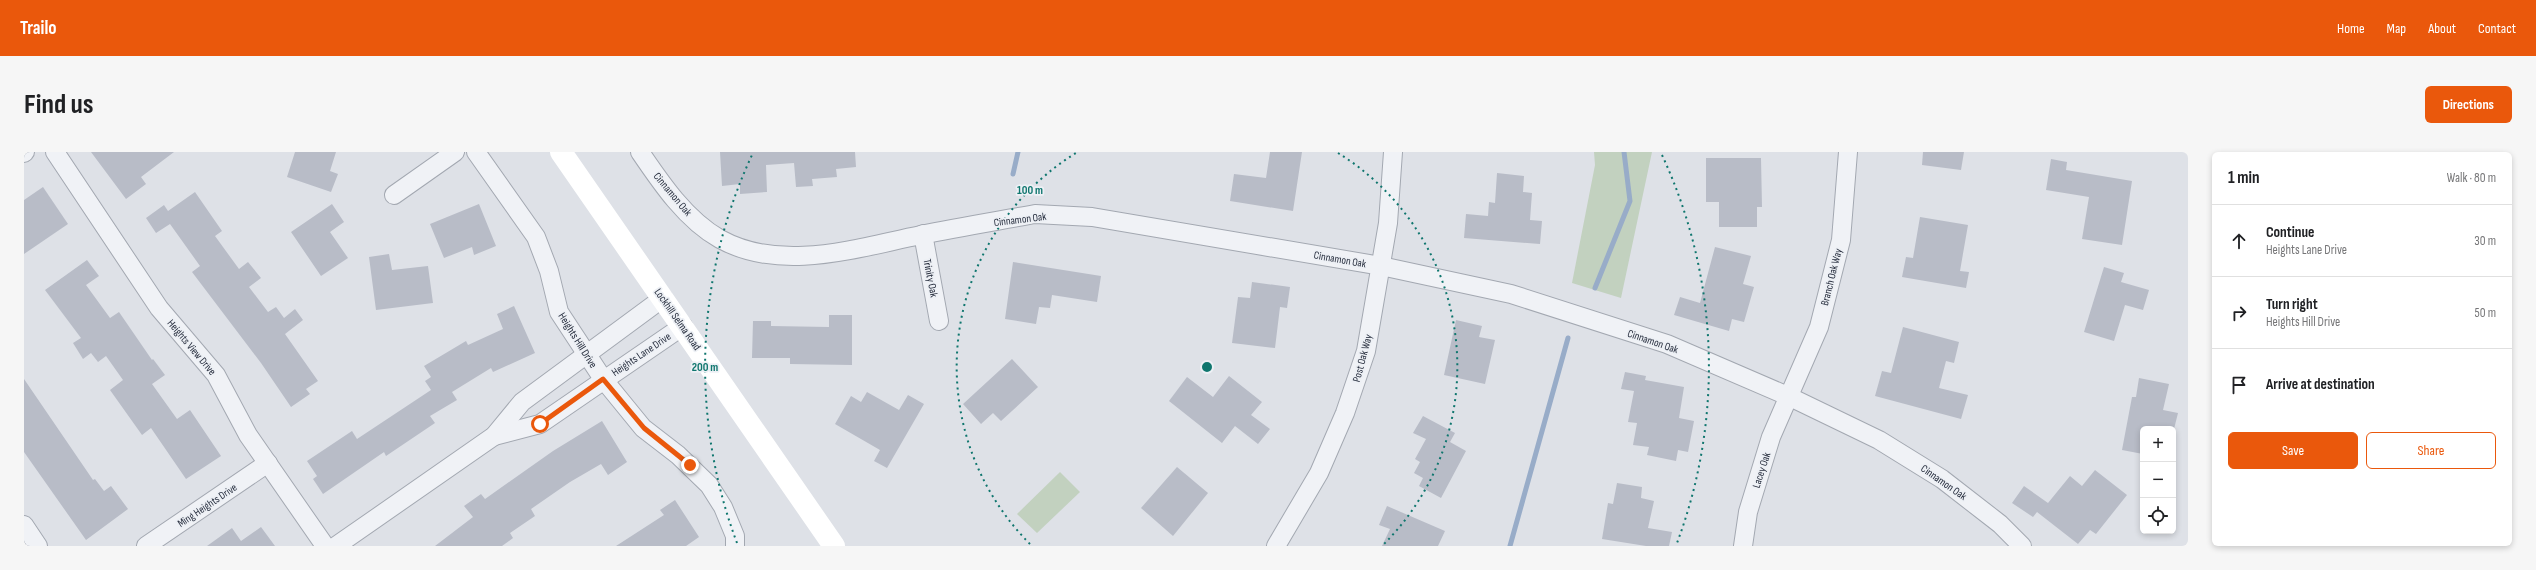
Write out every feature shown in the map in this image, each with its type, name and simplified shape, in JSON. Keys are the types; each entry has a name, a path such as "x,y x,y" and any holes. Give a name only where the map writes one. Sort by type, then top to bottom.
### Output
{"main road":[{"name":"Lockhill Selma Road","path":"561,152 834,546"}],"street":[{"name":"Heights View Drive","path":"55,152 159,308 216,375 248,435 325,546"},
{"path":"394,195 455,152"},
{"name":"Heights Hill Drive","path":"476,152 536,237 549,271 559,312 586,354 603,379 644,428 678,455 709,485 723,507 735,536 735,546"},
{"name":"Cinnamon Oak","path":"640,152 689,215 719,238 746,251 779,256 826,254 923,234 1035,214 1063,215 1092,217 1381,266 1511,294 1667,344 1790,397 1879,440 1942,479 2000,524 2022,546"},
{"name":"Post Oak Way","path":"1276,546 1319,473 1346,413 1366,351 1388,223 1393,152"},
{"name":"Branch Oak Way","path":"1790,397 1819,327 1841,240 1848,152"},
{"name":"Trinity Oak","path":"923,234 939,321"},
{"name":"Heights Lane Drive","path":"336,546 494,436 522,402 663,298"},
{"name":"Heights Lane Drive","path":"494,436 540,424 603,379 683,326"},
{"name":"Lacey Oak","path":"1743,546 1748,512 1772,437 1790,397"},
{"name":"Ming Heights Drive","path":"146,546 268,463"},
{"path":"24,525 38,546"}],"green space":[{"path":"1594,152 1652,152 1621,298 1572,283 1595,165"},
{"path":"1060,472 1080,492 1037,533 1017,514"}],"building":[{"path":"91,152 174,152 141,177 146,184 126,199"},
{"path":"295,152 336,152 330,171 338,174 331,192 287,177"},
{"path":"720,152 855,152 856,167 836,169 837,177 812,179 813,186 796,187 794,163 766,165 767,192 740,194 740,184 722,186"},
{"path":"1270,152 1302,152 1293,211 1230,201 1234,174 1266,178"},
{"path":"1923,152 1964,152 1961,170 1922,165"},
{"path":"1706,158 1761,158 1762,207 1757,207 1757,227 1719,227 1719,202 1706,202"},
{"path":"2051,159 2067,162 2066,170 2132,181 2122,245 2082,239 2089,197 2046,190"},
{"path":"1497,173 1524,176 1523,192 1532,193 1530,220 1542,221 1540,244 1464,238 1466,214 1488,216 1489,202 1495,203"},
{"path":"43,187 68,224 24,254 24,200"},
{"path":"195,192 222,231 215,236 239,269 248,262 261,278 249,287 268,312 276,307 284,318 295,309 303,320 285,334 318,381 306,389 310,394 291,407 261,363 192,272 200,266 170,224 156,233 146,218 164,205 168,211"},
{"path":"332,204 344,222 330,232 348,258 321,276 291,232"},
{"path":"479,204 496,246 474,255 472,247 444,258 430,224"},
{"path":"1920,217 1968,225 1960,271 1969,272 1966,288 1902,277 1906,257 1913,258"},
{"path":"1715,247 1751,256 1743,284 1754,287 1744,322 1732,319 1729,331 1674,315 1680,297 1700,303"},
{"path":"389,254 392,270 428,266 433,303 376,310 369,257"},
{"path":"87,260 99,276 86,285 110,318 119,312 152,360 153,359 165,375 152,384 177,419 190,410 221,456 186,479 151,428 142,435 110,390 123,380 106,356 98,362 91,353 83,359 73,343 81,338 45,290"},
{"path":"1013,262 1101,276 1097,302 1052,295 1050,308 1039,307 1036,324 1005,319"},
{"path":"2104,267 2124,273 2121,282 2149,290 2143,310 2125,305 2114,341 2084,332"},
{"path":"1252,282 1290,287 1287,308 1280,307 1275,348 1232,343 1238,297 1250,298"},
{"path":"514,306 535,353 493,372 491,368 452,392 457,400 430,416 435,423 386,456 384,452 323,494 313,479 317,476 307,461 352,431 357,439 431,390 425,381 431,377 424,366 466,341 468,345 503,329 497,314"},
{"path":"829,315 852,315 852,365 790,364 790,358 752,358 753,321 771,321 771,326 829,327"},
{"path":"1456,320 1482,326 1479,337 1495,340 1485,384 1444,375"},
{"path":"1903,327 1959,342 1954,363 1946,361 1939,388 1968,395 1961,419 1875,396 1882,371 1891,373"},
{"path":"1012,359 1038,387 1001,421 993,413 981,424 963,404"},
{"path":"1625,372 1646,376 1645,380 1684,387 1679,418 1694,421 1688,452 1678,450 1676,461 1647,455 1649,447 1633,445 1637,423 1628,422 1634,391 1621,389"},
{"path":"1229,376 1262,402 1251,415 1270,429 1258,444 1235,426 1222,443 1169,401 1187,377 1213,397"},
{"path":"2139,378 2169,384 2163,410 2178,413 2175,426 2140,426 2140,453 2122,450 2132,397 2136,397"},
{"path":"24,379 93,480 95,479 104,491 111,486 128,509 86,540 24,452"},
{"path":"867,392 899,410 908,395 924,404 887,468 874,461 880,450 835,424 851,396 861,402"},
{"path":"1423,416 1455,433 1450,442 1466,451 1441,498 1419,486 1423,478 1414,473 1420,462 1415,459 1426,439 1413,433"},
{"path":"602,421 627,462 608,475 601,464 570,482 531,509 535,516 510,533 513,538 502,546 435,546 473,517 464,506 481,494 485,499 553,451"},
{"path":"1177,467 1208,493 1173,536 1141,508"},
{"path":"2095,470 2127,495 2096,534 2090,530 2078,544 2037,512 2033,517 2012,503 2024,486 2048,503 2070,476 2082,486"},
{"path":"1617,483 1642,487 1641,498 1654,501 1648,528 1672,532 1669,546 1646,546 1602,539 1608,503 1613,504"},
{"path":"675,500 699,537 686,546 616,546 664,515 660,510"},
{"path":"1387,506 1445,531 1438,546 1382,546 1390,529 1379,525"},
{"path":"261,527 275,546 207,546 232,528 241,541"}],"waterway":[{"path":"1013,174 1018,152"},
{"path":"1595,288 1630,201 1624,152"},
{"path":"1510,546 1568,338"}],"route":[{"path":"540,424 603,379 620,402 644,428 690,465"}]}
